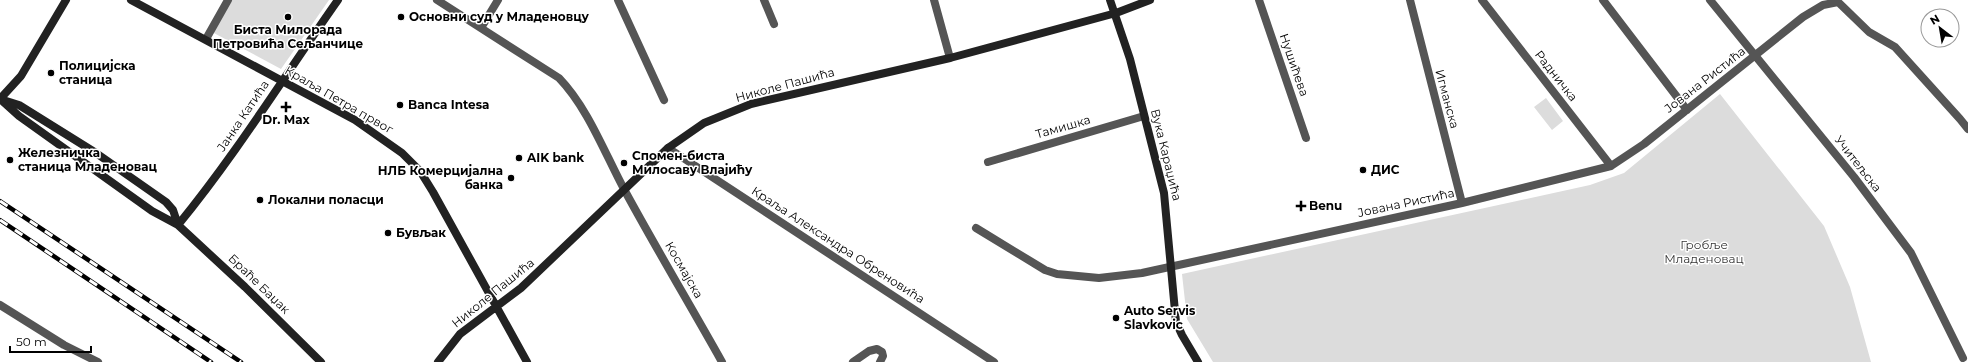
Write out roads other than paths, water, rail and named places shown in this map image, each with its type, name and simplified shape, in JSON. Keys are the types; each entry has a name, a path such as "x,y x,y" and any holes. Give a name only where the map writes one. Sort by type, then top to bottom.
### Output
{"street":[{"path":"0,99 21,76 66,0"},
{"name":"Краља Петра првог","path":"131,0 355,120 390,144 411,162 423,175 444,211 527,362"},
{"path":"206,39 228,0"},
{"name":"Јанка Катића","path":"178,225 231,156 338,0"},
{"path":"436,0 559,78 566,85 577,101 625,190"},
{"path":"481,28 498,0"},
{"path":"618,0 664,100"},
{"path":"764,0 774,24"},
{"path":"934,0 950,58"},
{"name":"Вука Караџића","path":"1110,0 1116,13 1164,193 1174,304 1178,326 1198,362"},
{"name":"Николе Пашића","path":"438,362 460,334 521,288 668,148 704,123 751,104 950,58 1116,13 1150,0"},
{"name":"Нушићева","path":"1259,0 1306,138"},
{"name":"Игманска","path":"1410,0 1411,10 1462,203"},
{"name":"Радничка","path":"1482,0 1611,166"},
{"path":"1603,0 1687,110"},
{"name":"Учитељска","path":"1710,0 1854,176 1911,253 1963,358"},
{"name":"Јована Ристића","path":"976,228 1045,270 1057,274 1099,278 1171,268 1462,203 1611,166 1644,144 1803,17 1824,5 1838,2 1869,32 1895,47 1968,129"},
{"name":"Браће Баџак","path":"0,99 19,116 152,211 178,225 241,282 321,362"},
{"name":"Браће Баџак","path":"0,99 19,105 96,153 166,202 173,210 178,225"},
{"name":"Тамишка","path":"988,162 1144,116"},
{"name":"Краља Александра Обреновића","path":"668,148 994,362"},
{"name":"Космајска","path":"625,190 722,362"},
{"path":"0,306 64,345 98,362"},
{"path":"853,362 869,351 877,349 882,352 883,356 880,362"}],"railway":[{"path":"0,201 241,362"},
{"path":"0,220 211,362"}],"place":[{"name":"Биста Милорада Петровића Сељанчице","path":"288,17"},
{"name":"Основни суд у Младеновцу","path":"401,17"},
{"name":"Полицијска станица","path":"51,73"},
{"name":"Banca Intesa","path":"400,105"},
{"name":"Dr. Max","path":"286,107"},
{"name":"AIK bank","path":"519,158"},
{"name":"Железничка станица Младеновац","path":"10,160"},
{"name":"Спомен-биста Милосаву Влајићу","path":"624,163"},
{"name":"ДИС","path":"1363,170"},
{"name":"НЛБ Комерцијална банка","path":"511,178"},
{"name":"Локални поласци","path":"260,200"},
{"name":"Benu","path":"1301,206"},
{"name":"Бувљак","path":"388,233"},
{"name":"Auto Servis Slavkovic","path":"1116,318"}],"park label":[{"name":"Гробље Младеновац","path":"1704,252"}]}
